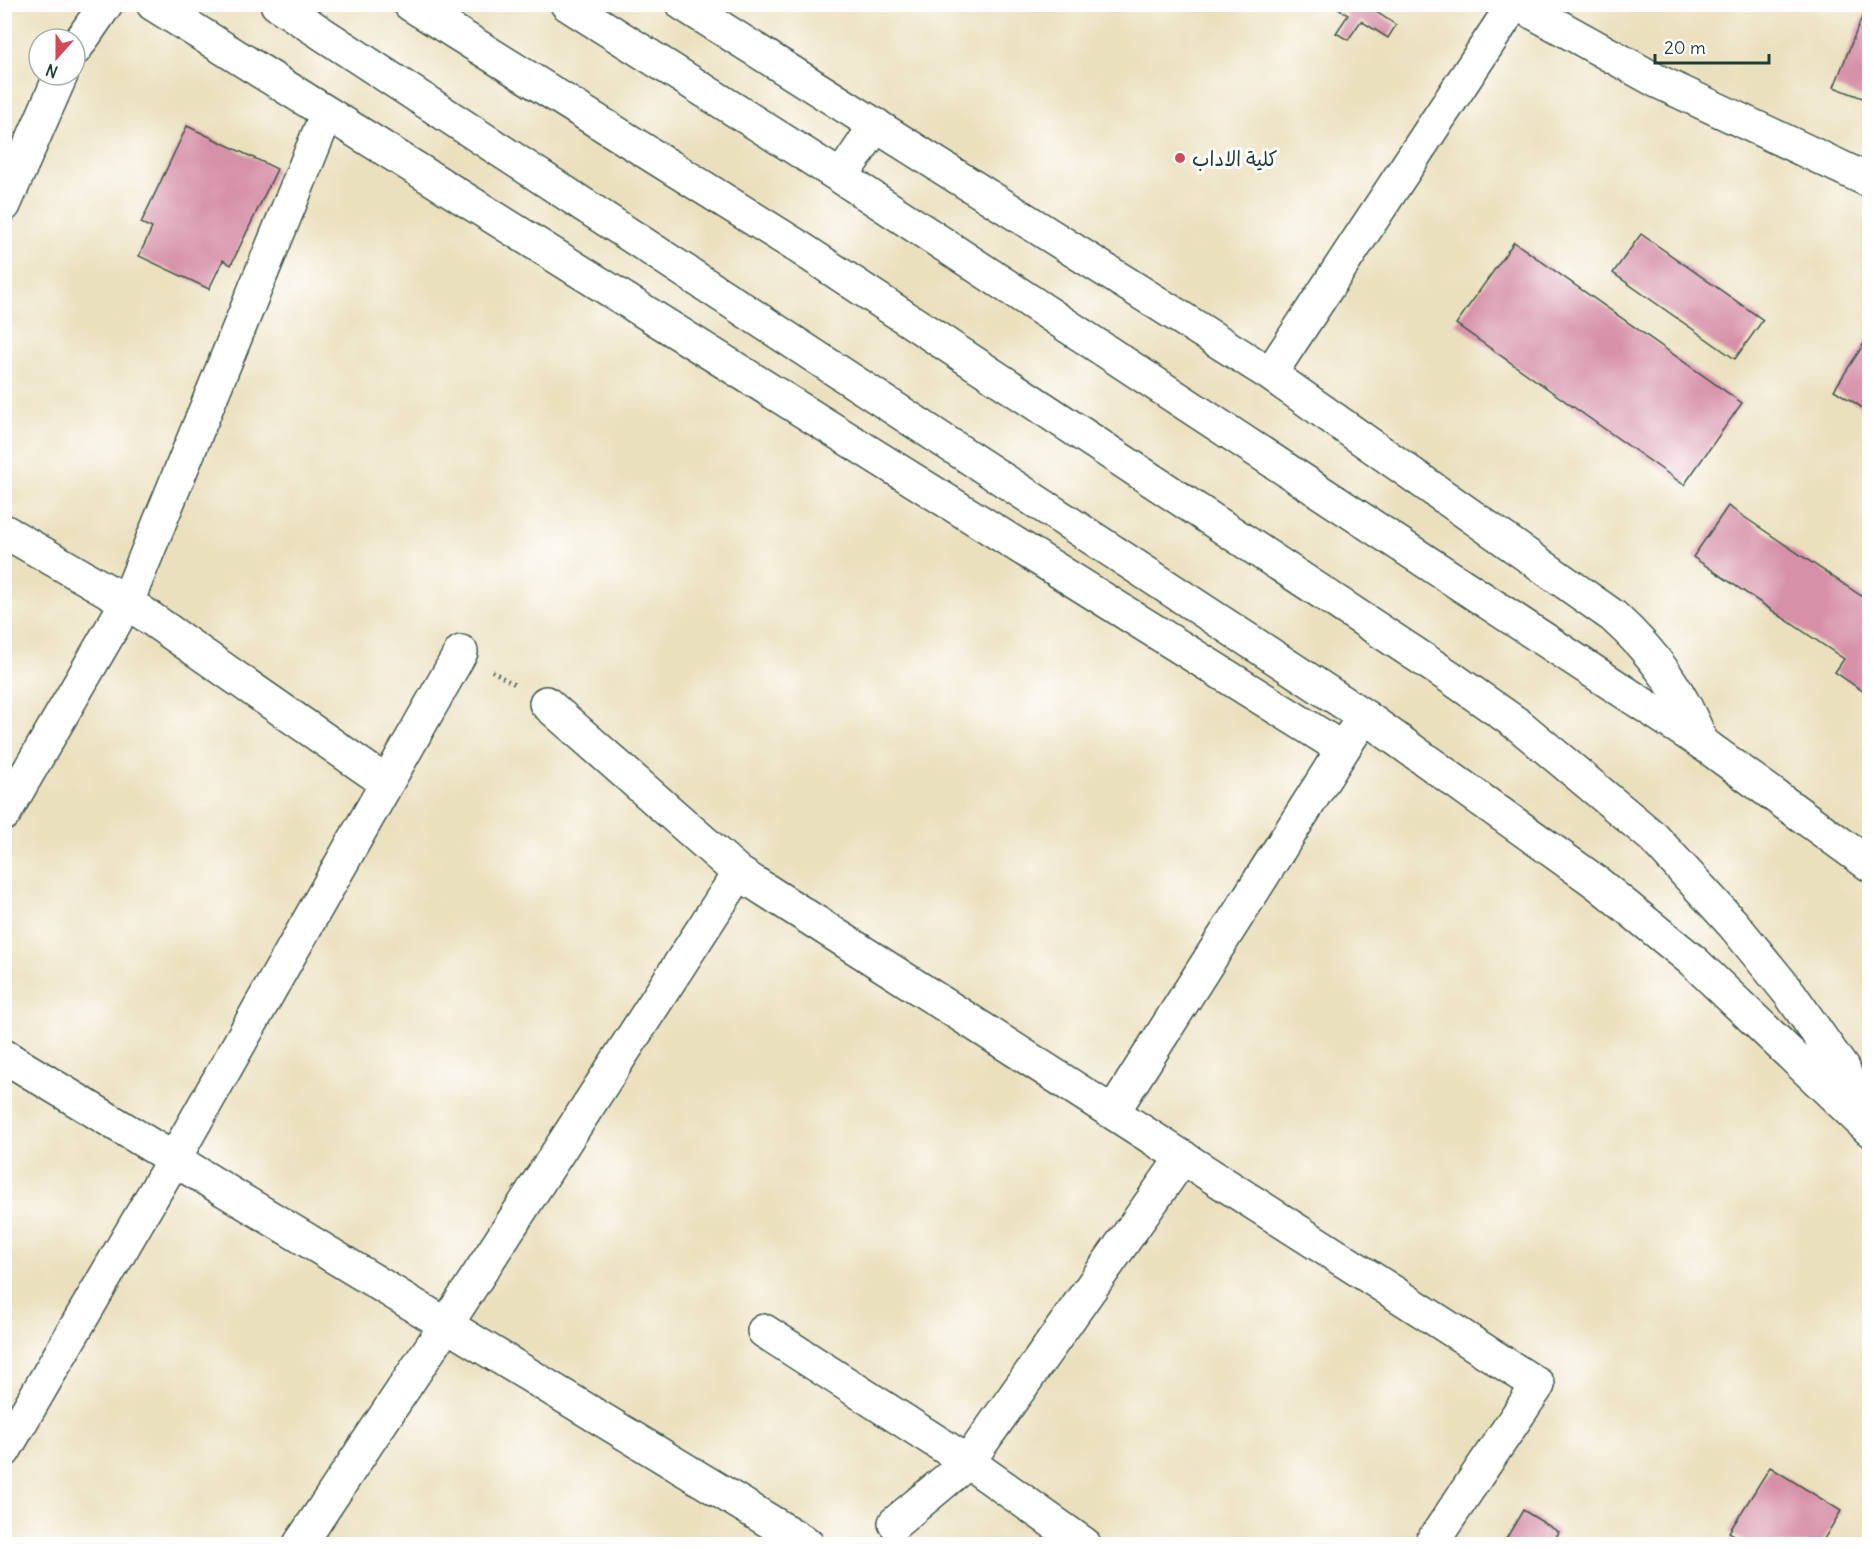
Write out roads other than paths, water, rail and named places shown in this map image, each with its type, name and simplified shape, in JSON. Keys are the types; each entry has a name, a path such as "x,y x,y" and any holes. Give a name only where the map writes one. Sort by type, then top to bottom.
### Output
{"street":[{"path":"87,32 106,4"},
{"path":"153,4 1343,749"},
{"path":"278,4 1364,716 1596,882 1693,961 1869,1130"},
{"path":"410,4 807,252 1421,657 1520,726 1653,837 1733,924 1790,993 1842,1068 1869,1123"},
{"path":"567,4 841,177 1702,743 1869,865"},
{"path":"683,4 1270,374 1613,616 1658,660 1690,714 1702,743"},
{"path":"1270,374 1516,4 1658,81 1869,181"},
{"path":"4,205 56,87"},
{"path":"4,814 127,602 327,113"},
{"path":"841,177 876,125"},
{"path":"4,531 127,602 387,783"},
{"path":"7,1440 174,1159 461,652"},
{"path":"546,703 740,873 1538,1385 1431,1545"},
{"path":"1113,1112 1364,716"},
{"path":"300,1544 446,1325 740,873"},
{"path":"4,1056 807,1545"},
{"path":"895,1522 968,1462 1183,1158"},
{"path":"764,1331 968,1462 1084,1545"}],"place":[{"name":"كلية الاداب","path":"1180,158"}]}
